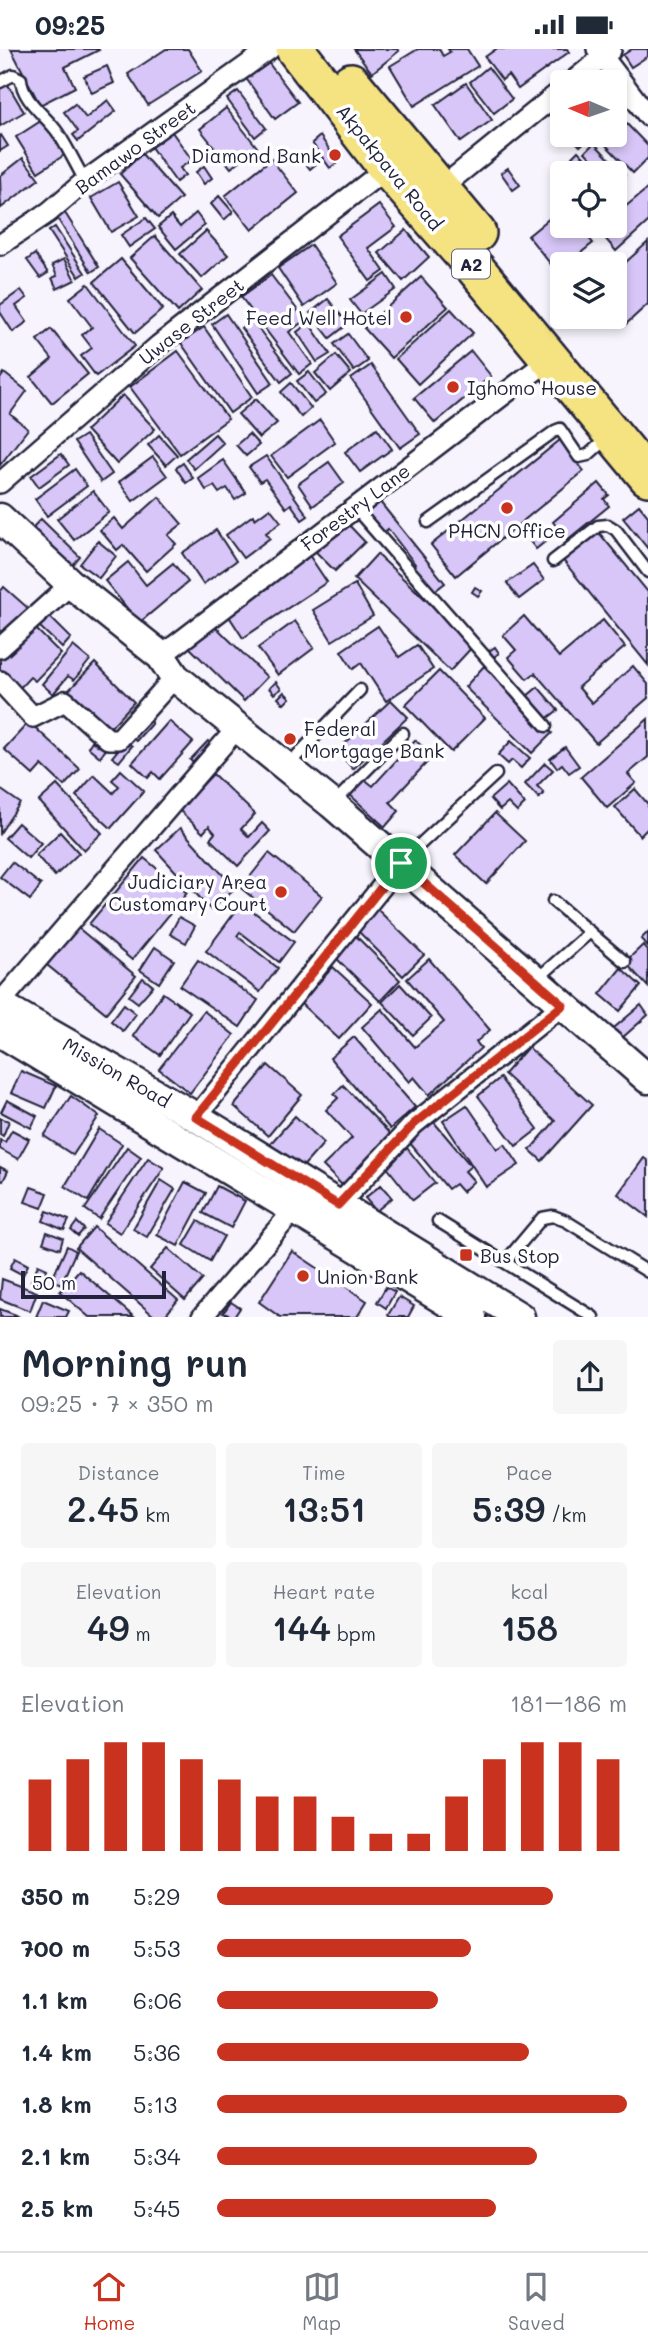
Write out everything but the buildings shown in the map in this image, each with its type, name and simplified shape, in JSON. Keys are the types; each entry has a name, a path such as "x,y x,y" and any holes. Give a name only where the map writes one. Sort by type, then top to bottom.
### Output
{"highway":[{"name":"Akpakpava Road","path":"296,49 387,168 475,268 648,477"},
{"name":"Akpakpava Road","path":"324,49 648,438"}],"street":[{"name":"Bamawo Street","path":"0,245 270,49"},
{"path":"585,70 604,52 648,116"},
{"path":"440,189 550,100"},
{"name":"Uwase Street","path":"0,483 159,345 387,168"},
{"name":"Forestry Lane","path":"0,681 33,717 65,701 108,739 119,739 168,666 354,507 549,360"},
{"path":"0,518 71,584 401,863 648,1079"},
{"path":"0,648 71,584"},
{"path":"0,1004 238,727"},
{"path":"196,1117 401,863"},
{"name":"Mission Road","path":"0,1004 196,1117 520,1317"},
{"path":"338,1205 414,1124 563,1005"},
{"name":"Mission Road","path":"0,1032 472,1317"},
{"path":"202,1317 295,1209"}],"lane":[{"path":"0,82 13,75 21,79 21,87 57,131 85,181"},
{"path":"428,522 555,431 560,429 579,457 588,455 611,433"},
{"path":"354,507 546,726"},
{"path":"553,561 598,526 608,525 616,530 648,572"},
{"path":"287,766 360,690"},
{"path":"332,804 403,733"},
{"path":"401,863 496,774"},
{"path":"552,901 625,962"},
{"path":"535,981 590,932"},
{"path":"505,1262 542,1218 553,1216 566,1221 648,1272"},
{"path":"438,1221 593,1317"}],"place":[{"name":"Diamond Bank","path":"335,155"},
{"name":"Feed Well Hotel","path":"406,317"},
{"name":"Ighomo House","path":"453,387"},
{"name":"PHCN Office","path":"507,508"},
{"name":"Federal Mortgage Bank","path":"290,739"},
{"name":"Judiciary Area Customary Court","path":"281,892"},
{"name":"Bus Stop","path":"466,1255"},
{"name":"Union Bank","path":"303,1276"}],"route":[{"path":"401,863 563,1005 414,1124 338,1205 196,1117 401,863"}]}
